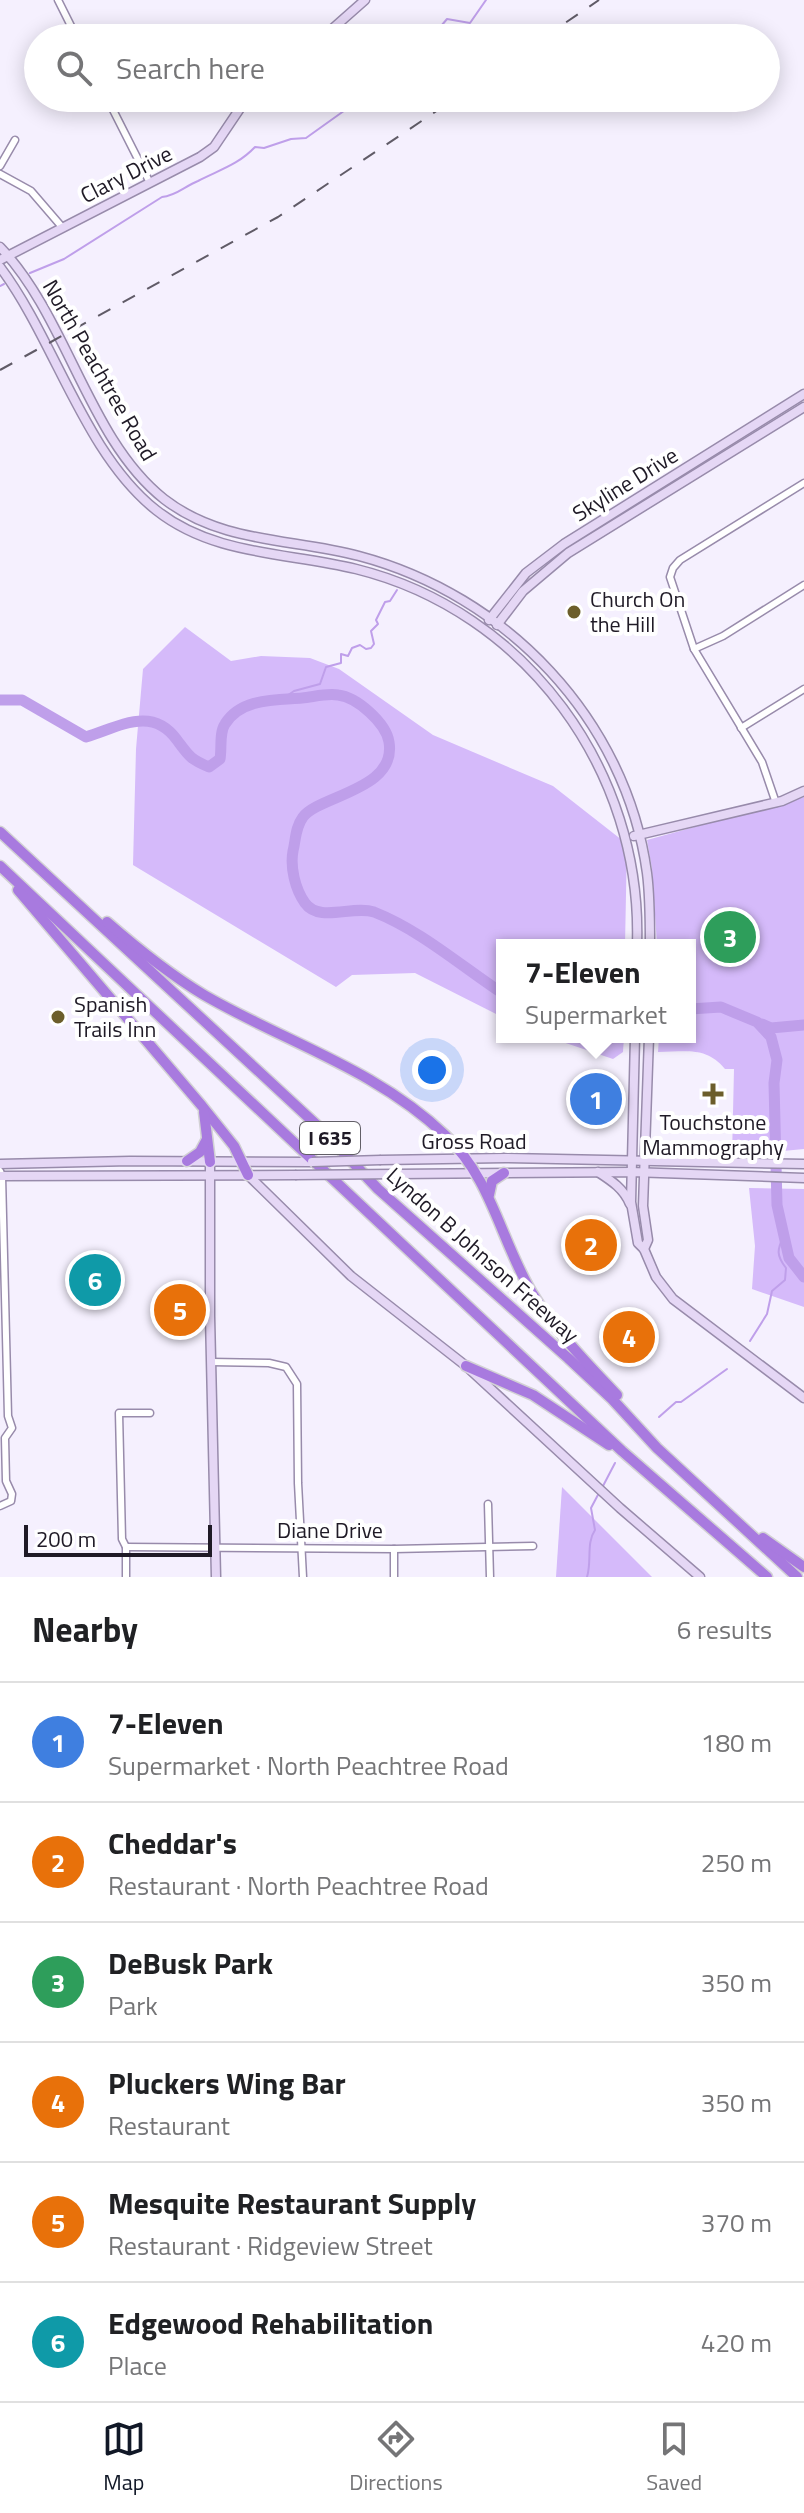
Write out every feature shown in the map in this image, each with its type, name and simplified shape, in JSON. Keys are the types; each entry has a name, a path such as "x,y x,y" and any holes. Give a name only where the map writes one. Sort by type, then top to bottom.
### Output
{"highway":[{"name":"Lyndon B Johnson Freeway","path":"0,832 321,1129 378,1189 612,1399 657,1448 797,1577"},
{"path":"18,847 167,971 225,1006 345,1066 390,1092 430,1121 477,1173 518,1268 545,1313 617,1396 657,1448"},
{"name":"Lyndon B Johnson Freeway","path":"3,869 622,1451 767,1577"},
{"path":"3,869 31,908 202,1106 243,1162 248,1175"},
{"path":"202,1106 210,1162"},
{"path":"187,1161 200,1152 208,1137"},
{"path":"489,1197 492,1181 504,1173"},
{"path":"466,1366 533,1395 589,1434 622,1451"},
{"path":"730,1514 804,1567"}],"main road":[{"path":"338,24 365,0"},
{"name":"Clary Drive","path":"4,258 200,157 214,147 237,112"},
{"name":"North Peachtree Road","path":"0,247 4,258 33,289 121,451 163,498 203,522 243,536 356,555 411,572 460,596 494,620 547,666 583,711 619,776 639,835 647,872 650,939"},
{"name":"North Peachtree Road","path":"0,267 20,293 109,459 135,491 155,509 197,535 238,549 353,568 404,584 452,607 487,630 537,675 573,721 608,784 626,838 635,887 637,939"},
{"name":"Skyline Drive","path":"487,630 526,573 542,559 804,394"},
{"name":"Skyline Drive","path":"494,620 557,561 804,407"},
{"path":"727,442 733,451"},
{"path":"353,568 356,555"},
{"path":"626,838 776,803 804,791"},
{"path":"631,1209 634,1043"},
{"path":"644,1249 648,1240 643,1206 649,1043"},
{"path":"634,1069 648,1071"},
{"path":"537,1159 537,1173"},
{"name":"Gross Road","path":"0,1164 537,1159 804,1164"},
{"path":"210,1162 216,1577"},
{"path":"89,1176 90,1163"},
{"path":"728,1163 733,1176"},
{"path":"598,1172 625,1193 638,1243 644,1249 656,1277 673,1299 804,1398"},
{"name":"Gross Road","path":"1,1174 210,1176 631,1172 804,1178"},
{"path":"248,1175 351,1276 466,1366 700,1577"}],"street":[{"path":"58,0 70,24"},
{"path":"114,112 150,183"},
{"path":"0,166 15,140"},
{"path":"0,174 31,191 62,227"},
{"path":"776,803 764,766 694,649 670,577 680,560 804,483"},
{"path":"694,649 723,636 804,585"},
{"path":"741,728 804,689"},
{"path":"0,1506 11,1501 12,1494 6,1481 5,1438 12,1428 8,1416 5,1349 1,1174"},
{"path":"211,1362 269,1363 286,1367 297,1384 303,1577"},
{"path":"126,1577 119,1413 150,1413"},
{"path":"488,1504 490,1577"},
{"name":"Diane Drive","path":"126,1547 394,1549 533,1546"},
{"path":"394,1549 394,1577"}],"shaded area":[{"path":"185,627 231,661 261,656 310,658 339,669 433,735 553,786 627,844 625,939 496,939 496,1014 415,973 352,975 336,987 133,865 136,749 143,669"},
{"path":"804,797 804,1149 732,1156 734,1069 725,1069 703,1054 658,1052 659,1043 696,1043 696,939 657,939 647,840"},
{"path":"566,1043 624,1043 623,1052 613,1059"},
{"path":"749,1188 804,1189 804,1307 752,1289 755,1246"},
{"path":"562,1487 652,1577 556,1577"}],"waterway":[{"path":"443,24 447,19 470,23 486,0"},
{"path":"30,273 64,259 162,197 228,167 255,147 264,148 291,139 306,138 342,112"},
{"path":"0,286 4,284"},
{"path":"284,698 294,691 320,684 326,667 341,663 341,654 348,656 352,648 360,645 371,648 374,644 371,631 378,624 376,620 385,602 390,601 397,590"},
{"path":"0,700 22,700 86,737 123,724 157,723 167,729 190,756 209,767 220,759 225,724 240,709 270,700 329,694 354,701 370,712 387,735 388,758 381,771 370,781 312,809 300,821 292,864 301,897 311,909 319,912 366,910 391,920 424,938 496,989"},
{"path":"696,1009 721,1007 757,1022 771,1037 777,1060 774,1083 777,1205 789,1258 804,1277"},
{"path":"762,1024 771,1028 804,1025"},
{"path":"750,1341 767,1314 772,1291 785,1280 786,1268 779,1252 784,1235"},
{"path":"659,1417 676,1402 681,1402 727,1369"},
{"path":"603,1486 615,1463"},
{"path":"587,1577 595,1530 591,1508 600,1491"}],"railway":[{"path":"564,24 599,0"},
{"path":"0,370 278,217 435,112"}],"place":[{"name":"Church On the Hill","path":"574,612"},
{"name":"DeBusk Park","path":"730,937"},
{"name":"Spanish Trails Inn","path":"58,1017"},
{"name":"Touchstone Mammography","path":"713,1094"},
{"name":"7-Eleven","path":"596,1099"},
{"name":"Cheddar's","path":"591,1245"},
{"name":"Edgewood Rehabilitation","path":"95,1280"},
{"name":"Mesquite Restaurant Supply","path":"180,1310"},
{"name":"Pluckers Wing Bar","path":"629,1337"}]}
